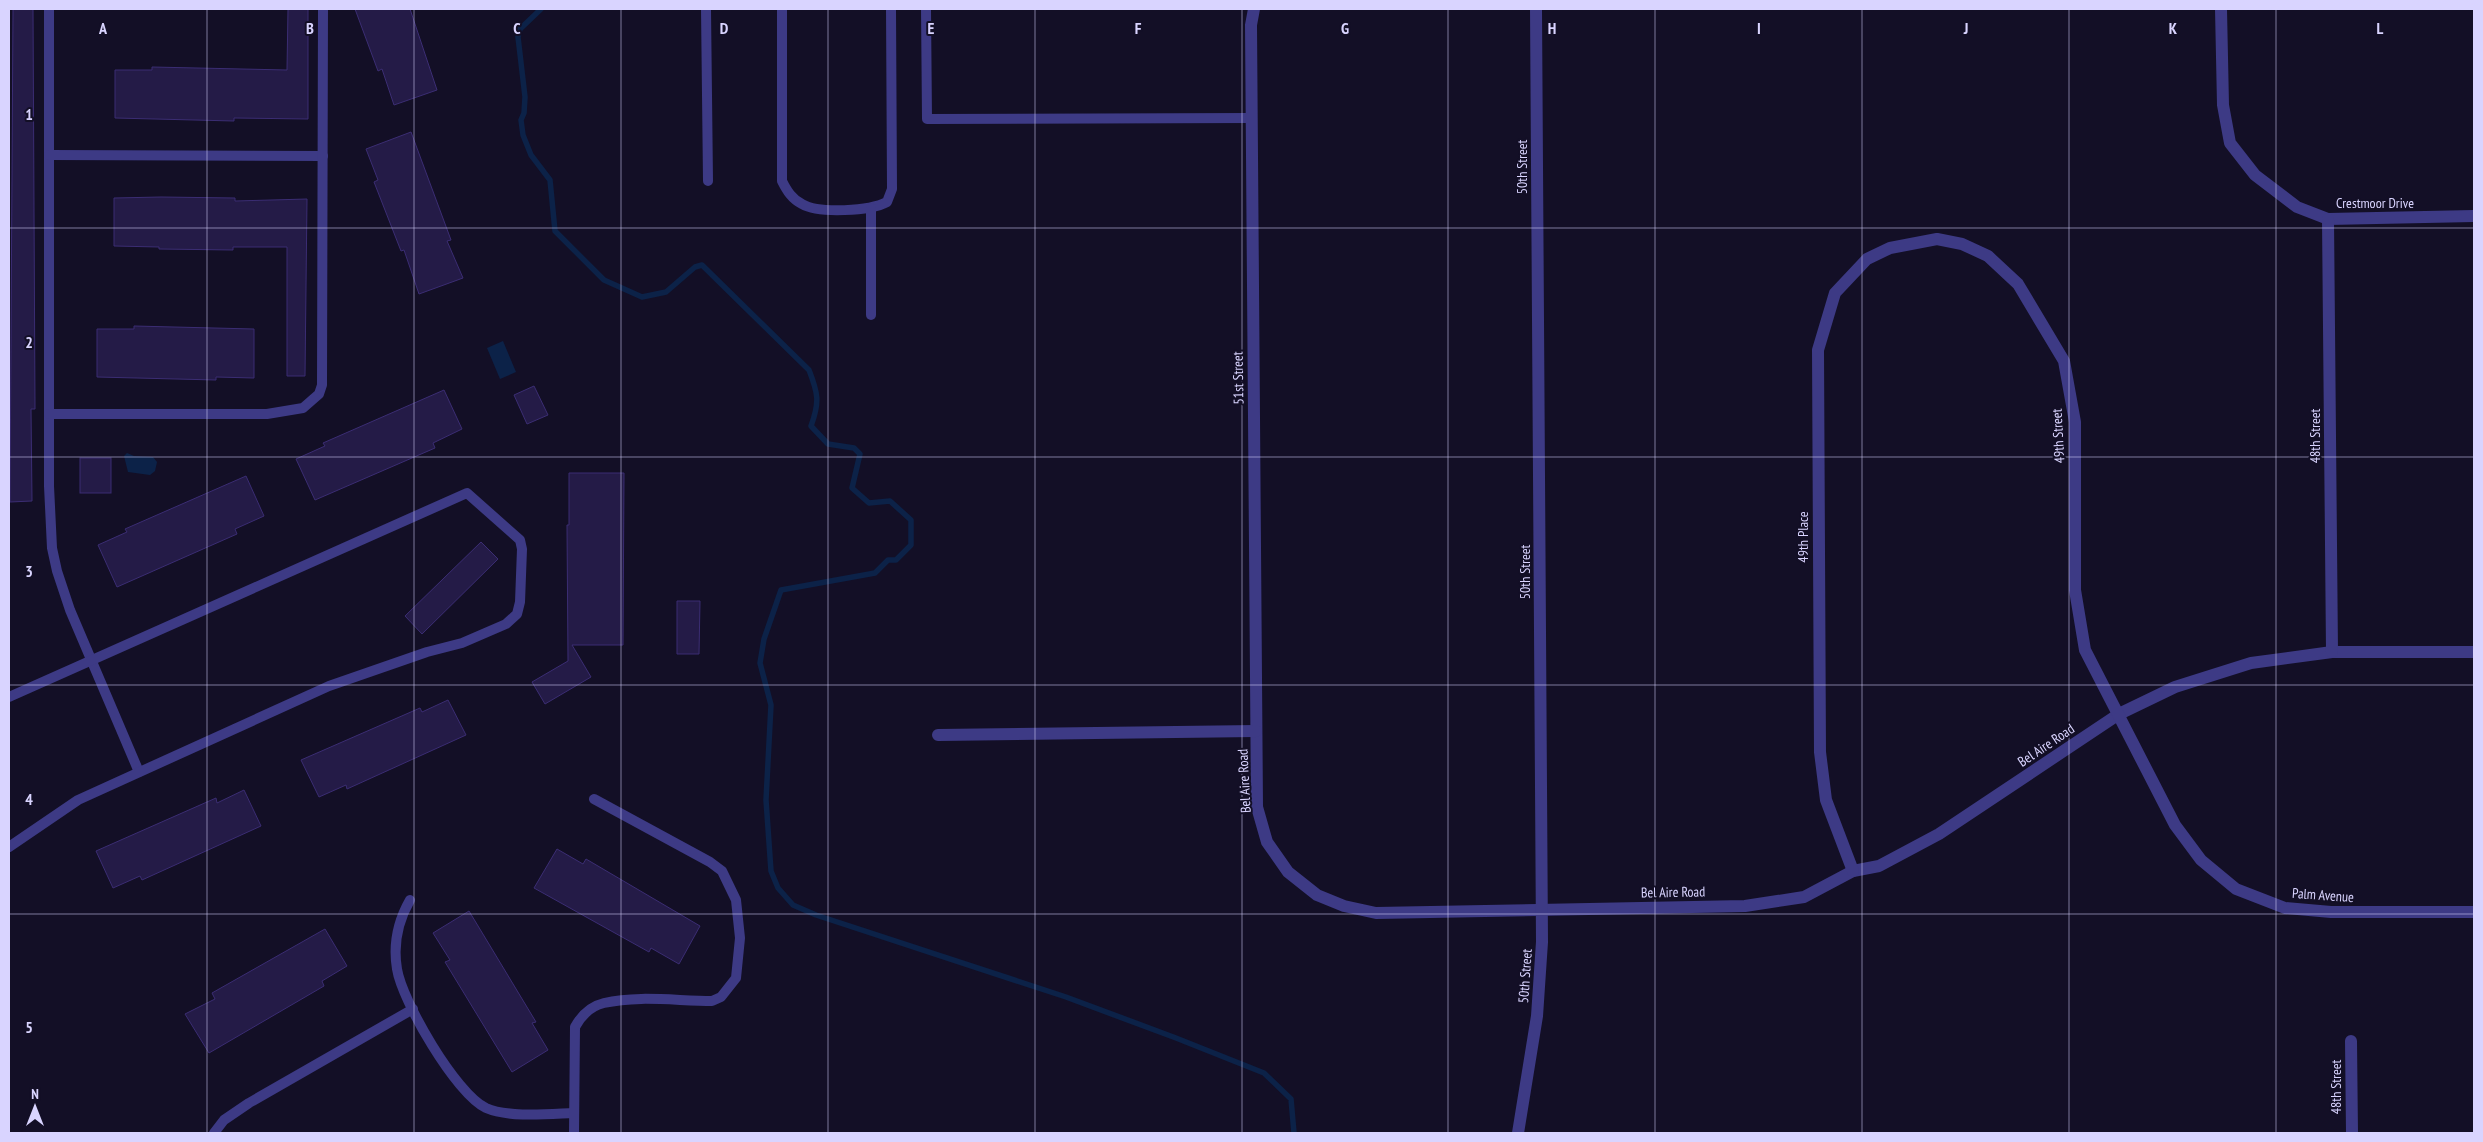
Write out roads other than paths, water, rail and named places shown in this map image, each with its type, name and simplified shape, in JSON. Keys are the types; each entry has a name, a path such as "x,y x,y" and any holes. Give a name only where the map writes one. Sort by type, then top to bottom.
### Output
{"street":[{"name":"51st Street","path":"1254,9 1251,25 1256,731"},
{"name":"50th Street","path":"1518,1133 1536,1016 1542,942 1536,9"},
{"name":"Crestmoor Drive","path":"2222,9 2223,105 2230,143 2255,175 2298,207 2328,219 2474,216"},
{"name":"48th Street","path":"2328,219 2332,652"},
{"name":"49th Street","path":"1910,243 1937,239 1962,244 1988,256 2018,284 2064,362 2075,422 2075,590 2078,618 2085,650 2119,714"},
{"name":"49th Place","path":"1854,871 1826,800 1820,752 1818,350 1835,293 1867,259 1890,248 1910,243"},
{"name":"Bel Aire Road","path":"938,735 1256,731 1257,807 1268,842 1288,872 1317,894 1344,906 1376,913 1745,906 1804,897 1854,871 1879,866 1939,834 2119,714 2176,687 2251,664 2332,652 2474,652"},
{"name":"Palm Avenue","path":"2119,714 2176,826 2201,860 2236,889 2285,908 2331,912 2474,912"},
{"name":"48th Street","path":"2351,1041 2352,1133"}],"lane":[{"path":"49,9 49,414 52,548 70,610 139,772"},
{"path":"49,414 267,414 303,408 319,394 322,385 323,9"},
{"path":"706,9 708,181"},
{"path":"782,9 782,181 794,199 812,208 821,210 871,208 887,202 892,189 891,9"},
{"path":"926,9 927,119 1252,118"},
{"path":"49,155 323,156"},
{"path":"871,208 871,315"},
{"path":"9,697 467,493 520,540 522,550 520,602 516,614 506,624 462,643 427,652 330,686 78,800 9,847"},
{"path":"574,1133 575,1027 587,1011 602,1004 628,1000 712,1001 717,999 730,988 736,978 740,938 736,900 722,871 710,862 594,799"},
{"path":"410,900 397,932 397,970 413,1009 455,1080 469,1095 486,1108 518,1114 573,1113"},
{"path":"214,1133 224,1120 249,1103 413,1009"}],"water":[{"path":"503,341 516,372 500,379 487,348"},
{"path":"127,453 134,456 153,457 157,462 155,471 150,475 128,472 124,456"}],"waterway":[{"path":"541,9 520,29 518,37 525,97 524,113 521,120 523,135 531,155 550,180 555,231 604,280 642,297 666,292 695,267 702,265 809,370 817,398 816,410 811,426 828,444 854,448 860,454 852,488 869,503 890,501 911,520 911,545 896,560 888,560 875,573 781,590 764,639 760,663 771,705 766,800 771,871 778,888 793,905 816,915 1066,997 1264,1073 1291,1099 1294,1133"}]}
